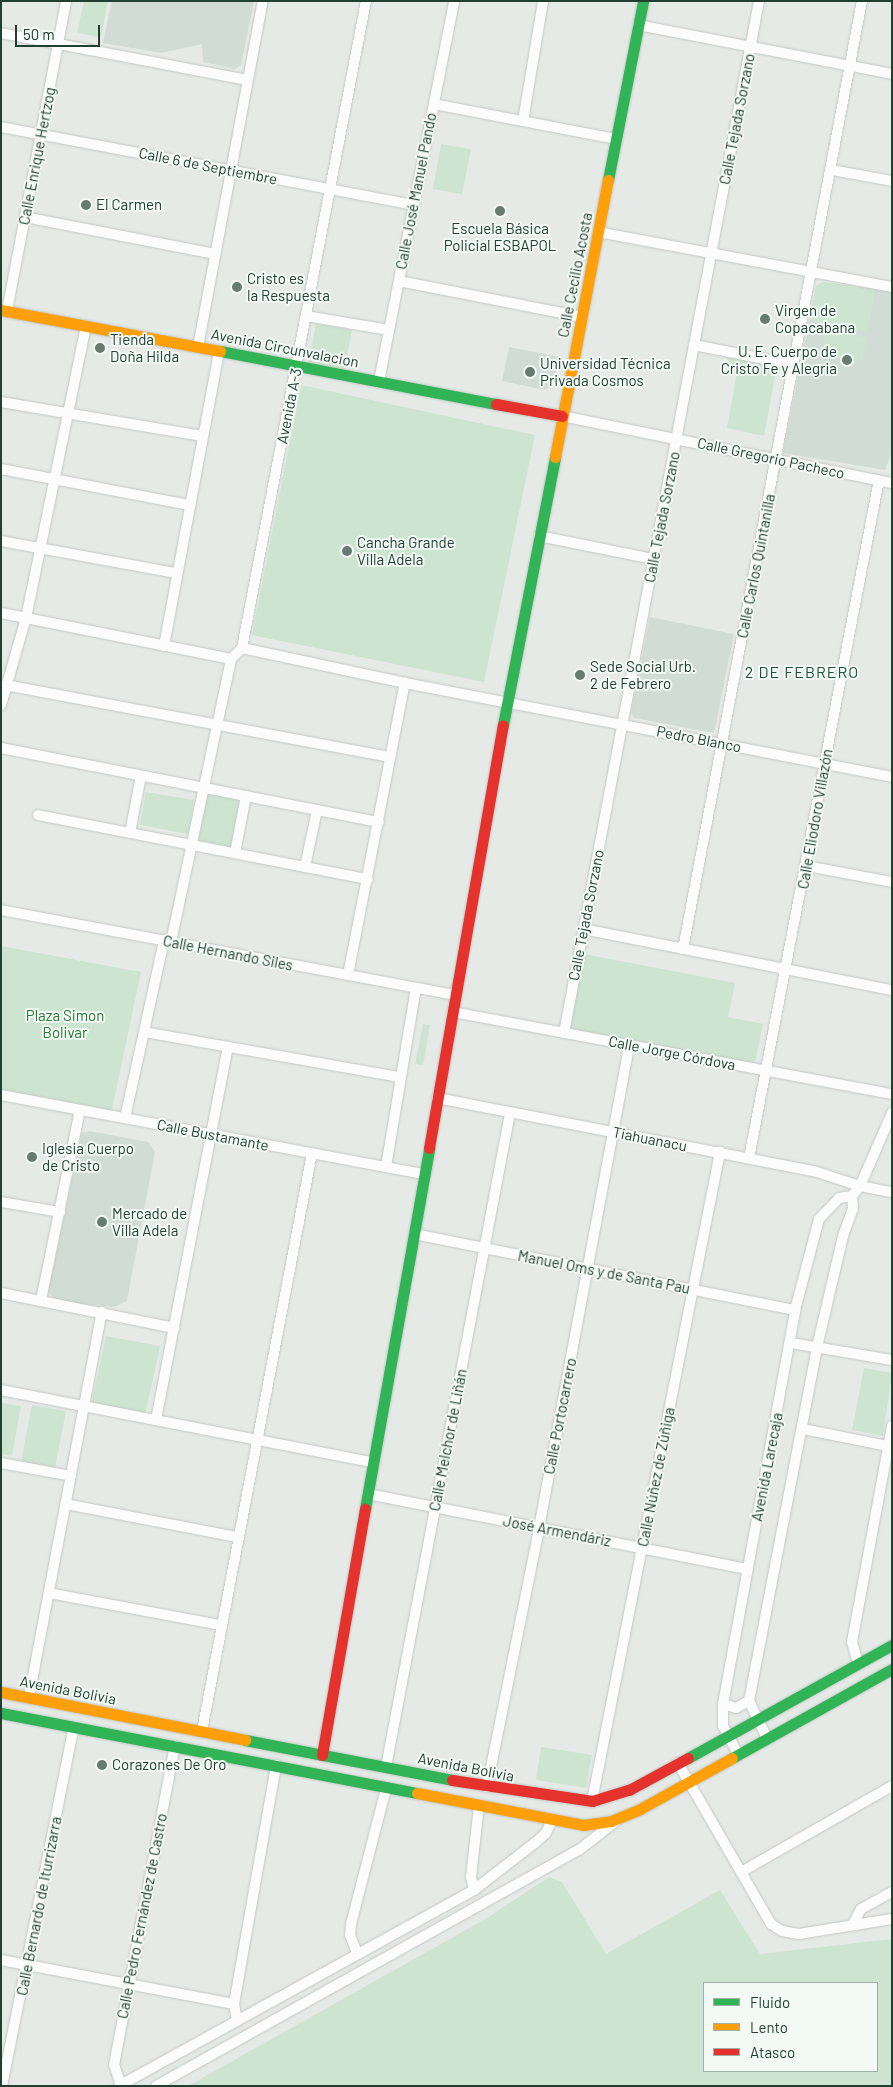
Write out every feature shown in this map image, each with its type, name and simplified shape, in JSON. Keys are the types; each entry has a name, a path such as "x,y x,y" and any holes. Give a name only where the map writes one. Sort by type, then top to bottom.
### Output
{"street":[{"name":"Calle Enrique Hertzog","path":"4,311 25,217 66,1"},
{"path":"198,347 263,1"},
{"name":"Avenida A-3","path":"242,648 366,1"},
{"name":"Calle José Manuel Pando","path":"379,382 454,1"},
{"path":"523,121 543,1"},
{"name":"Calle Cecilio Acosta","path":"322,1754 507,702 643,1"},
{"name":"Calle Tejada Sorzano","path":"564,1033 759,1"},
{"name":"Calle Carlos Quintanilla","path":"683,949 832,170 862,1"},
{"path":"638,25 892,74"},
{"path":"1,33 248,80"},
{"path":"434,104 616,139"},
{"name":"Calle 6 de Septiembre","path":"1,127 414,204"},
{"path":"832,170 892,181"},
{"path":"25,217 216,254"},
{"path":"598,232 892,286"},
{"path":"399,281 582,317"},
{"name":"Avenida Circunvalacion","path":"4,311 562,416"},
{"path":"306,316 389,330"},
{"path":"1,705 5,680 26,618 52,480 86,326"},
{"path":"694,345 795,365"},
{"path":"164,646 176,573 219,351"},
{"path":"1,402 202,436"},
{"name":"Calle Gregorio Pacheco","path":"562,416 892,482"},
{"path":"1,469 189,506"},
{"name":"Calle Eliodoro Villazón","path":"749,1158 807,866 879,480"},
{"path":"539,536 653,560"},
{"path":"1,540 176,573"},
{"path":"1,613 231,659"},
{"path":"125,1118 144,1032 192,845 231,659 242,648"},
{"name":"Pedro Blanco","path":"242,648 405,683 892,776"},
{"path":"5,680 216,725 390,757"},
{"path":"348,975 405,683"},
{"path":"1,748 379,822"},
{"path":"130,833 141,776"},
{"path":"235,853 246,796"},
{"path":"305,867 317,810"},
{"path":"38,815 368,879"},
{"path":"807,866 892,882"},
{"name":"Calle Hernando Siles","path":"1,910 456,995"},
{"path":"583,929 892,990"},
{"path":"386,1167 399,1077 416,988"},
{"name":"Calle Jorge Córdova","path":"453,1012 892,1094"},
{"path":"144,1032 399,1077"},
{"name":"Calle Portocarrero","path":"487,1787 539,1528 629,1045"},
{"path":"156,1420 228,1047"},
{"name":"Calle Bustamante","path":"1,1095 424,1174"},
{"name":"Tiahuanacu","path":"437,1098 814,1171 860,1186 892,1192"},
{"path":"41,1300 80,1110"},
{"name":"Calle Melchor de Liñán","path":"386,1767 510,1113"},
{"name":"Avenida Larecaja","path":"749,1701 803,1429 817,1347 843,1236 852,1209 852,1196 860,1186 892,1113"},
{"name":"Calle Núñez de Zúñiga","path":"592,1801 720,1152"},
{"path":"202,1731 220,1625 312,1153"},
{"name":"Avenida Larecaja","path":"738,1754 727,1736 722,1704 746,1569 791,1343 795,1310 819,1219 839,1198 852,1196"},
{"path":"1,1202 60,1212"},
{"name":"Manuel Oms y de Santa Pau","path":"414,1234 795,1310"},
{"path":"1,1292 174,1328"},
{"path":"29,1698 102,1312"},
{"path":"791,1343 892,1360"},
{"path":"1,1390 373,1462"},
{"path":"858,1663 852,1642 892,1426"},
{"path":"803,1429 888,1446"},
{"path":"1,1463 71,1476"},
{"name":"José Armendáriz","path":"368,1494 746,1569"},
{"path":"66,1504 238,1537"},
{"path":"48,1593 220,1625"},
{"name":"Avenida Bolivia","path":"1,1692 487,1787 592,1801 629,1790 892,1645"},
{"path":"156,2086 579,1850 621,1817 892,1669"},
{"path":"722,1704 736,1708 749,1701 767,1738"},
{"path":"1,1713 318,1773 386,1789 552,1820 592,1824 621,1817"},
{"name":"Calle Bernardo de Iturrizarra","path":"2,2086 28,1966 74,1727"},
{"name":"Calle Pedro Fernández de Castro","path":"120,2085 114,2065 175,1746"},
{"path":"318,1773 322,1754"},
{"path":"678,1764 771,1924 782,1931 799,1934 892,1919"},
{"path":"237,2021 234,2004 276,1765"},
{"path":"741,1872 892,1786"},
{"path":"357,1953 350,1935 351,1924 386,1789"},
{"path":"474,1890 471,1877 479,1806"},
{"path":"120,2085 474,1890 546,1834 552,1820"},
{"path":"853,1924 861,1909 892,1892"},
{"path":"1,1960 234,2004"}],"shaded area":[{"path":"112,1 254,1 241,65 235,69 203,62 202,44 161,53 103,43"},
{"name":"U. E. Cuerpo de Cristo Fe y Alegria","path":"823,282 892,292 892,452 885,470 783,453 816,286"},
{"name":"Universidad Técnica Privada Cosmos","path":"509,347 560,357 553,385 545,390 502,381"},
{"path":"650,617 734,634 714,733 634,718 631,713"},
{"name":"Mercado de Villa Adela","path":"90,1131 148,1142 155,1152 127,1301 114,1307 57,1301 48,1292 82,1133"}],"green space":[{"path":"84,1 108,1 101,37 77,33"},
{"path":"441,144 471,149 462,194 433,189"},
{"path":"823,282 875,289 868,332 810,320 816,286"},
{"path":"316,324 352,330 344,372 307,368"},
{"path":"826,330 867,338 862,361 822,354"},
{"path":"725,356 777,365 764,436 727,428 737,373"},
{"path":"301,385 535,435 484,682 252,635"},
{"path":"206,791 244,798 233,850 195,843"},
{"path":"146,792 194,800 188,834 140,825"},
{"name":"Plaza Simon Bolivar","path":"1,946 141,972 110,1119 1,1096"},
{"path":"584,954 735,983 728,1017 763,1024 753,1073 568,1038"},
{"path":"423,1024 430,1025 423,1065 415,1064"},
{"path":"106,1336 160,1346 145,1415 91,1406"},
{"path":"864,1368 892,1373 883,1436 852,1430"},
{"path":"1,1403 21,1406 12,1456 1,1454"},
{"path":"32,1405 66,1411 55,1468 21,1462"},
{"path":"541,1747 592,1755 586,1788 536,1780"},
{"path":"549,1877 562,1882 606,1954 720,1890 760,1954 892,1939 892,2086 188,2086 487,1918"}],"traffic: fast":[{"path":"608,180 643,1"},
{"path":"220,351 496,404"},
{"path":"503,725 555,457"},
{"path":"365,1509 429,1148"},
{"path":"688,1758 892,1645"},
{"path":"732,1758 892,1669"},
{"path":"1,1713 417,1793"},
{"path":"245,1740 452,1780"}],"traffic: slow":[{"path":"555,457 608,180"},
{"path":"1,310 220,351"},
{"path":"1,1692 245,1740"},
{"path":"417,1793 583,1825 611,1821 640,1809 732,1758"}],"traffic: jam":[{"path":"496,404 562,416"},
{"path":"429,1148 503,725"},
{"path":"322,1755 365,1509"},
{"path":"452,1780 592,1801 629,1790 688,1758"}],"place":[{"name":"El Carmen","path":"86,205"},
{"name":"Escuela Básica Policial ESBAPOL","path":"500,211"},
{"name":"Cristo es la Respuesta","path":"237,287"},
{"name":"Virgen de Copacabana","path":"765,319"},
{"name":"Tienda Doña Hilda","path":"100,348"},
{"name":"U. E. Cuerpo de Cristo Fe y Alegria","path":"847,360"},
{"name":"Universidad Técnica Privada Cosmos","path":"530,372"},
{"name":"Cancha Grande Villa Adela","path":"347,551"},
{"name":"Sede Social Urb. 2 de Febrero","path":"580,675"},
{"name":"Iglesia Cuerpo de Cristo","path":"32,1157"},
{"name":"Mercado de Villa Adela","path":"102,1222"},
{"name":"Corazones De Oro","path":"102,1765"}],"district":[{"name":"2 DE FEBRERO","path":"802,672"}]}
